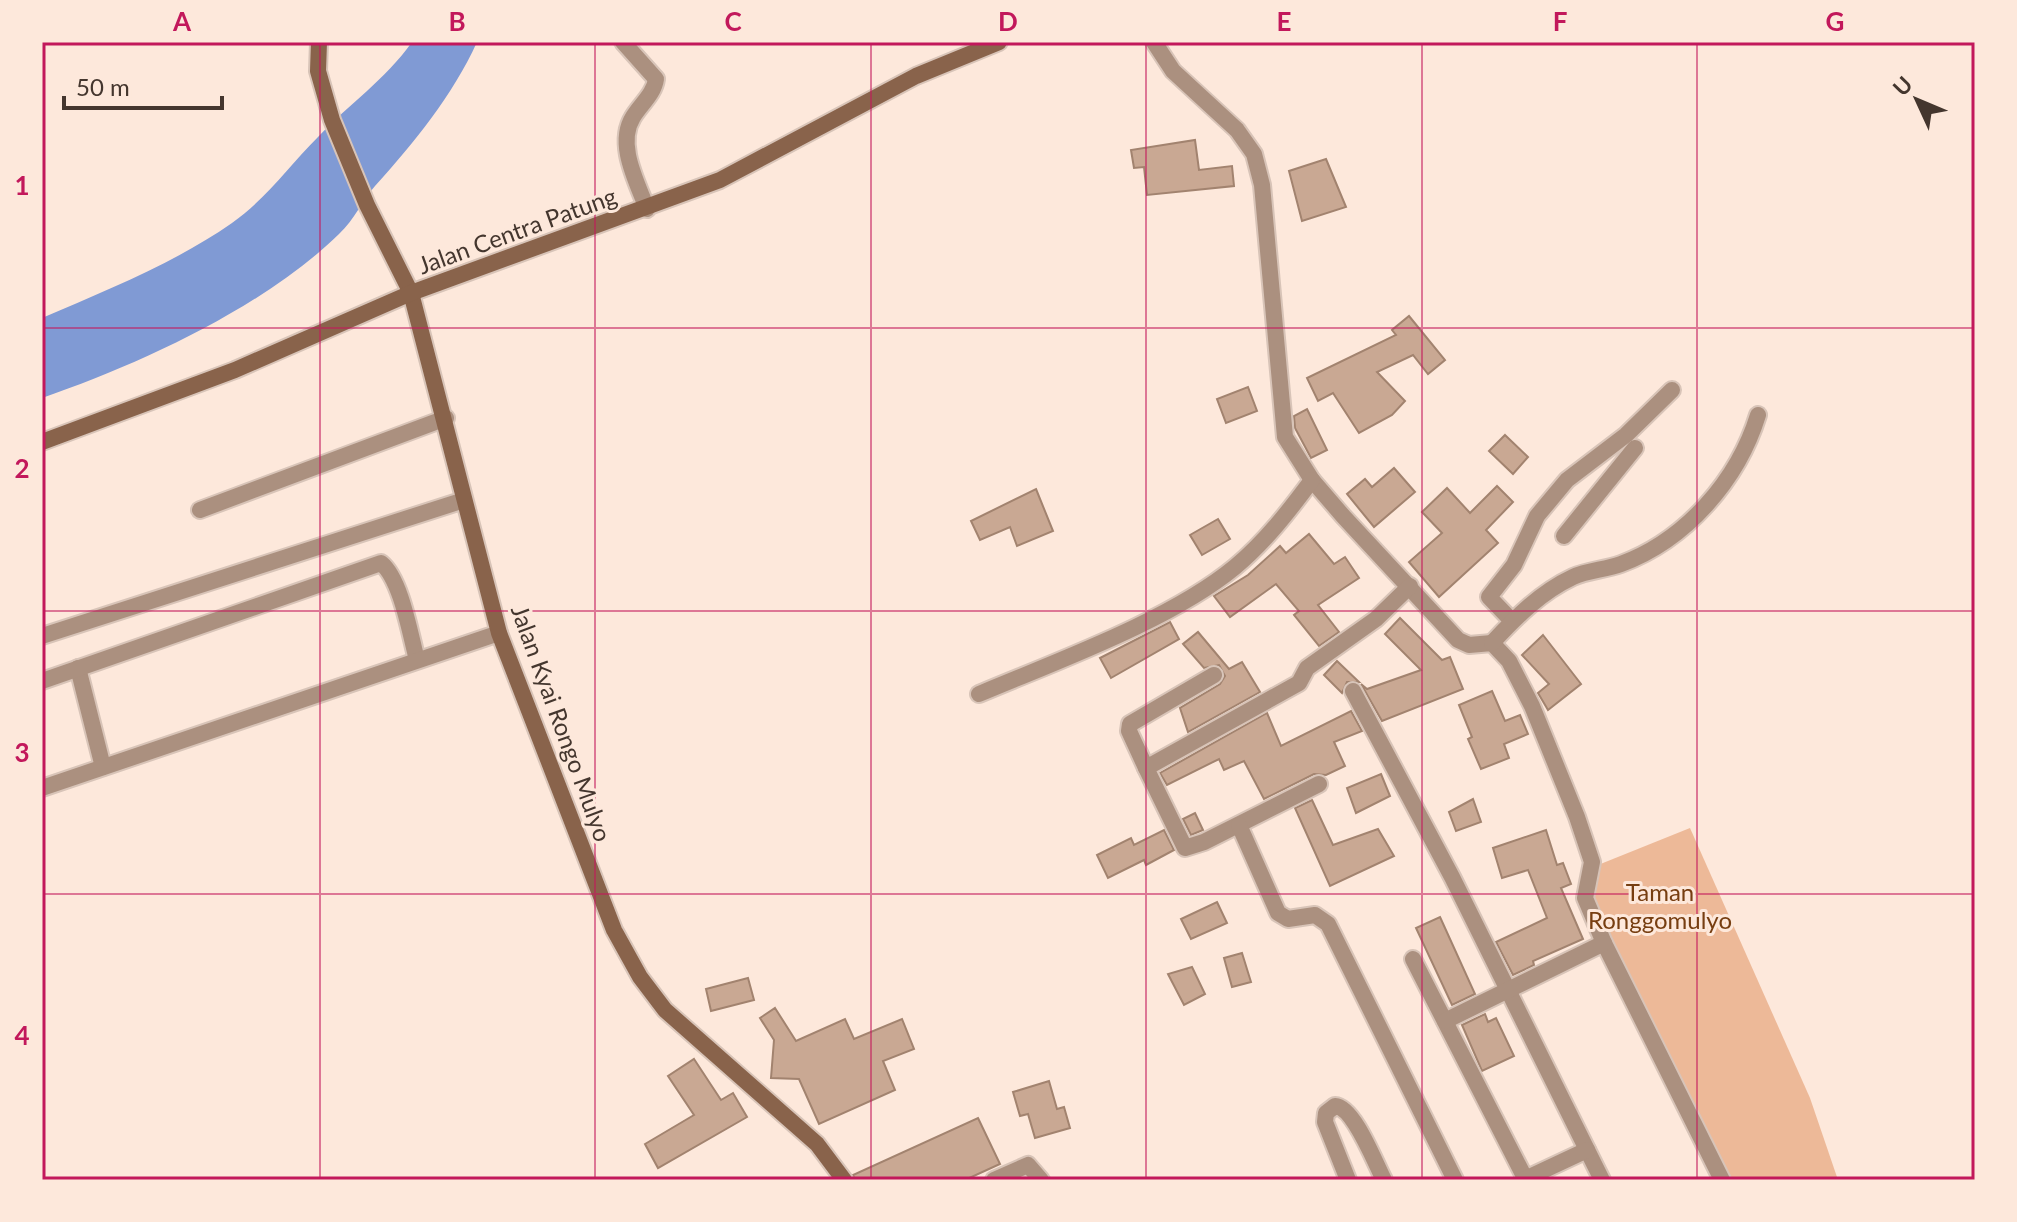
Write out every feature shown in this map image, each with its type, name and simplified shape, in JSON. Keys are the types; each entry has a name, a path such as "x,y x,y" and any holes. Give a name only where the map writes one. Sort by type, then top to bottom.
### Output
{"street":[{"name":"Jalan Kyai Rongo Mulyo","path":"319,42 318,71 332,120 367,205 411,293 446,418 499,633 614,930 640,977 665,1010 817,1144 844,1180"},
{"path":"623,42 656,79 653,91 628,127 629,156 647,209"},
{"name":"Jalan Centra Patung","path":"42,442 235,370 411,293 720,180 916,76 999,42"},
{"path":"1154,42 1173,71 1237,130 1254,154 1262,185 1280,415 1285,437 1312,480 1458,640 1469,645 1492,643 1536,599 1575,576 1630,560 1661,542 1684,524 1734,473 1758,415"},
{"path":"1512,621 1489,597 1514,565 1537,516 1587,461 1626,435 1672,390"},
{"path":"200,510 446,418"},
{"path":"1564,536 1635,448"},
{"path":"979,694 1109,638 1202,589 1234,568 1264,540 1312,480"},
{"path":"42,636 464,500"},
{"path":"42,681 381,563 390,572 395,584 417,660"},
{"path":"1146,768 1299,683 1307,668 1376,619 1410,586"},
{"path":"42,788 499,633"},
{"path":"1492,643 1509,661 1532,706 1577,817 1592,862 1585,898 1604,943 1722,1180"},
{"path":"78,668 103,767"},
{"path":"1214,675 1130,724 1129,731 1185,848 1239,825 1319,784"},
{"path":"1353,691 1452,877 1505,990 1602,1180"},
{"path":"1239,825 1278,913 1288,919 1315,915 1328,924 1455,1180"},
{"path":"1445,1021 1604,943"},
{"path":"1413,959 1525,1179 1587,1150"},
{"path":"1348,1180 1325,1122 1326,1113 1335,1106 1345,1108 1353,1119 1384,1180"},
{"path":"994,1180 1028,1165 1041,1180"}],"green space":[{"name":"Taman Ronggomulyo","path":"1690,828 1810,1098 1838,1180 1726,1180 1592,900 1598,865"}],"water":[{"path":"412,42 477,42 432,118 339,234 275,285 200,331 119,369 42,398 42,318 163,264 232,223 267,193"}],"building":[{"path":"1195,140 1199,170 1232,166 1234,186 1147,195 1144,167 1134,168 1131,150"},
{"path":"1326,159 1346,207 1302,221 1289,171"},
{"path":"1409,316 1445,360 1428,374 1413,355 1377,372 1405,401 1392,415 1359,433 1333,393 1318,401 1307,378 1396,335 1392,330"},
{"path":"1248,387 1257,411 1226,423 1217,399"},
{"path":"1307,409 1327,450 1311,458 1295,428 1294,416"},
{"path":"1505,435 1528,457 1513,474 1489,451"},
{"path":"1394,468 1415,492 1374,527 1347,494 1365,479 1372,487"},
{"path":"1497,486 1513,502 1486,530 1498,543 1439,597 1409,562 1442,533 1422,512 1447,488 1470,513"},
{"path":"1036,489 1053,531 1017,546 1010,527 980,540 971,521"},
{"path":"1218,519 1230,539 1202,555 1190,535"},
{"path":"1309,534 1334,564 1345,557 1359,578 1318,605 1339,632 1319,646 1294,615 1299,611 1276,584 1230,617 1214,596 1248,575 1280,546 1286,553"},
{"path":"1400,618 1442,660 1450,657 1463,689 1382,721 1361,684 1367,689 1421,670 1385,634"},
{"path":"1170,622 1179,639 1111,678 1100,658"},
{"path":"1198,632 1229,669 1242,662 1260,692 1188,732 1180,708 1220,684 1225,676 1219,665 1204,668 1183,644"},
{"path":"1543,635 1581,684 1548,710 1538,693 1549,684 1522,655"},
{"path":"1337,661 1359,682 1347,682 1342,693 1324,675"},
{"path":"1492,691 1505,721 1520,715 1528,734 1504,744 1509,758 1481,769 1468,739 1472,737 1459,705"},
{"path":"1351,711 1362,731 1334,742 1345,766 1326,775 1314,774 1264,799 1244,761 1224,770 1219,759 1167,785 1160,773 1267,713 1281,746"},
{"path":"1381,774 1390,796 1356,813 1347,788"},
{"path":"1473,799 1481,822 1456,831 1449,812"},
{"path":"1312,800 1333,845 1378,829 1394,856 1330,886 1295,808"},
{"path":"1195,813 1203,830 1191,835 1183,819"},
{"path":"1164,830 1174,850 1146,865 1144,860 1108,878 1097,855 1131,838 1134,845"},
{"path":"1546,830 1557,865 1563,863 1571,884 1561,888 1583,939 1533,961 1534,965 1513,975 1496,942 1547,918 1528,870 1502,878 1493,848"},
{"path":"1217,902 1227,923 1191,939 1181,919"},
{"path":"1440,917 1475,994 1452,1005 1416,928"},
{"path":"1242,953 1251,982 1232,987 1224,958"},
{"path":"1192,967 1205,994 1184,1005 1168,974"},
{"path":"748,978 754,1000 711,1011 706,989"},
{"path":"775,1008 796,1041 845,1019 854,1039 902,1019 914,1049 883,1061 895,1090 819,1124 799,1079 771,1078 774,1040 760,1018"},
{"path":"1485,1014 1488,1022 1496,1018 1514,1056 1482,1071 1462,1025"},
{"path":"694,1059 721,1100 733,1093 747,1117 658,1168 645,1144 694,1115 668,1076"},
{"path":"1049,1081 1057,1109 1064,1107 1070,1128 1035,1138 1028,1114 1020,1116 1013,1092"},
{"path":"978,1118 1000,1164 965,1180 855,1180 853,1175"}]}
